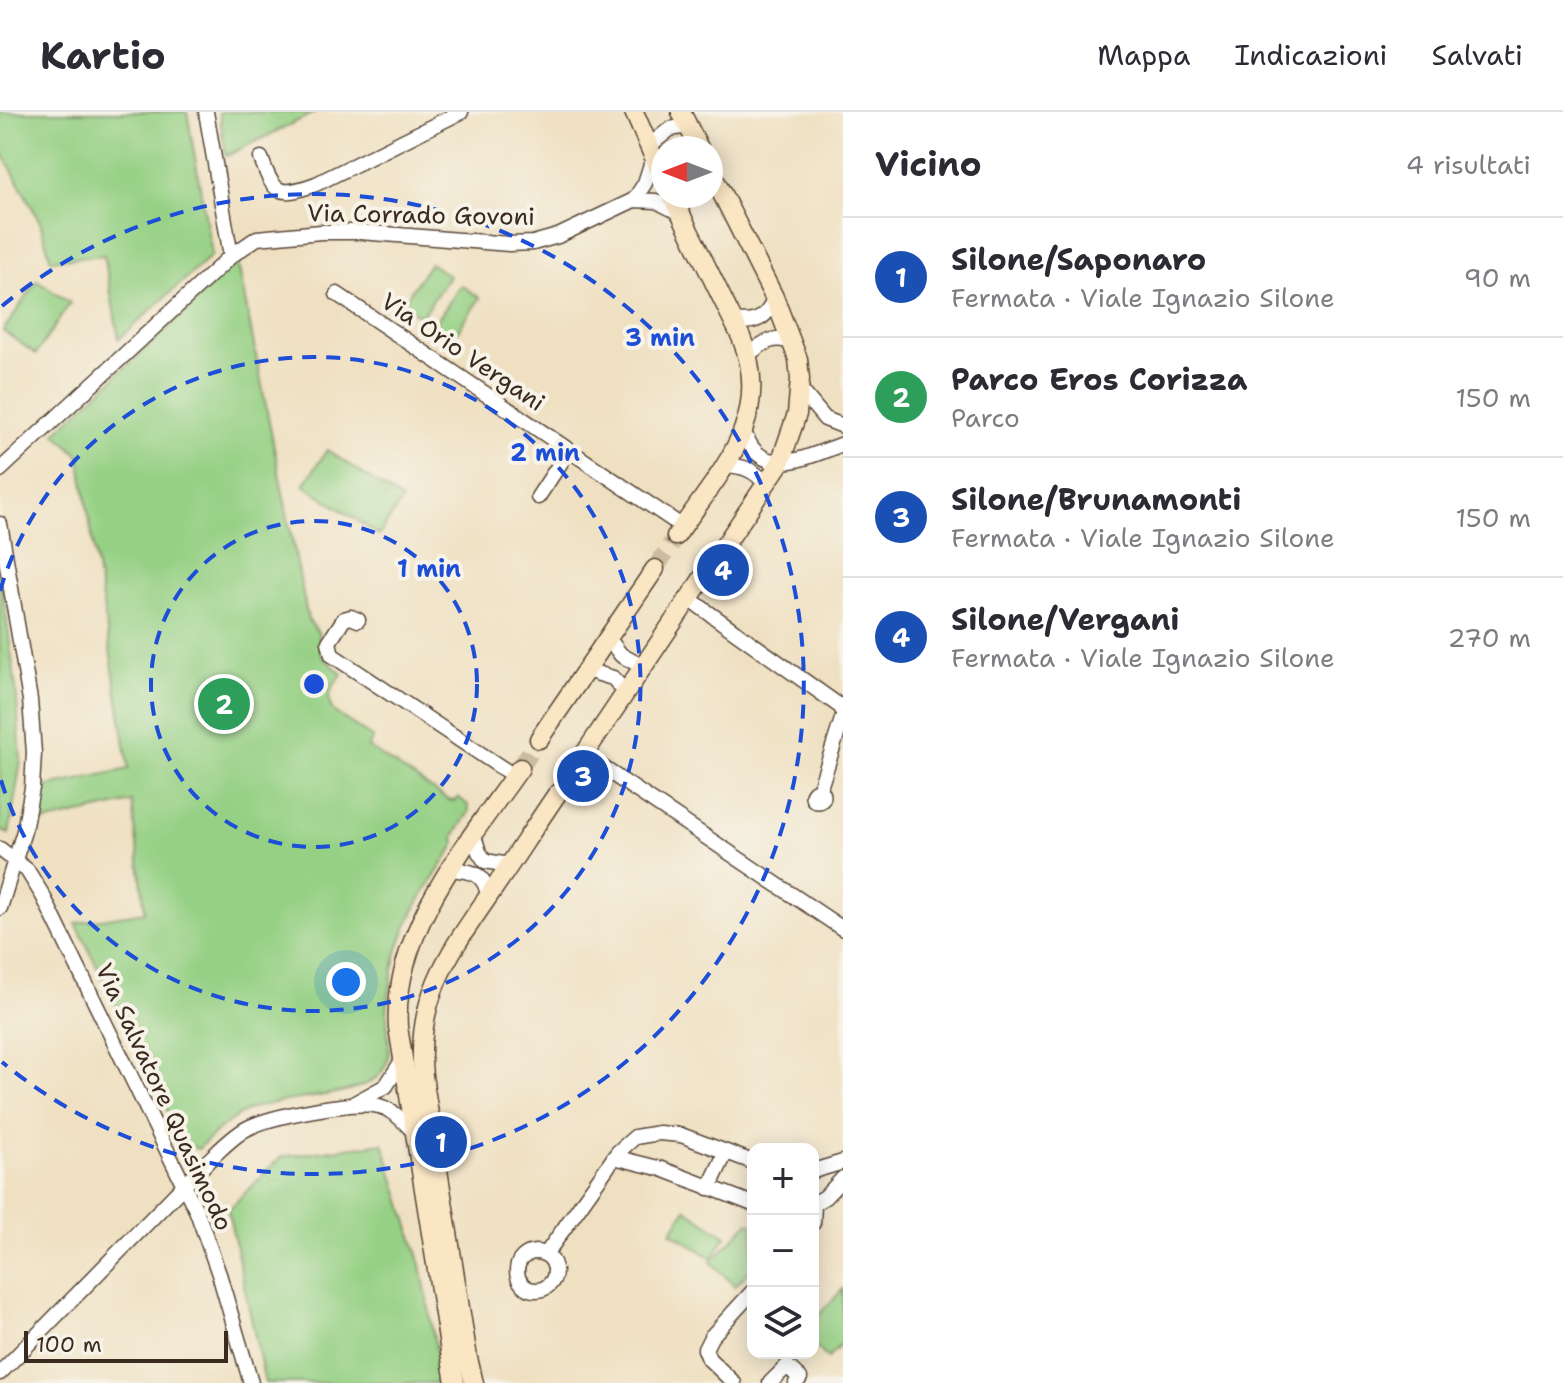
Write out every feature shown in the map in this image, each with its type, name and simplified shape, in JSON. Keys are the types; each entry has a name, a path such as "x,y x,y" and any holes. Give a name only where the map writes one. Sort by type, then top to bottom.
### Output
{"street":[{"path":"206,112 231,256"},
{"path":"261,158 273,187 282,192 295,192 461,112"},
{"path":"634,112 651,152 645,183 634,200"},
{"path":"664,136 685,119"},
{"path":"723,196 774,297 793,343 799,365 800,389 793,432 780,463 766,485 580,760 843,929"},
{"path":"634,200 651,201"},
{"name":"Via Corrado Govoni","path":"0,470 231,256 257,238 360,232 533,243 567,233 634,200"},
{"path":"678,208 748,355 752,396 744,432 679,531"},
{"name":"Via Orio Vergani","path":"337,294 569,450 679,531"},
{"path":"733,321 761,319 774,297"},
{"path":"748,355 770,340 781,338 793,343"},
{"path":"800,389 825,419 843,426"},
{"path":"744,432 749,445 759,457 780,463 843,444"},
{"path":"538,497 569,450"},
{"path":"725,465 737,465 754,472 766,485"},
{"path":"0,524 34,739 30,800 0,908"},
{"path":"539,739 655,569"},
{"path":"688,598 842,712 819,791"},
{"path":"358,620 346,618 328,645 332,655 517,772 451,869 420,922 407,959 398,1013 455,1383"},
{"path":"608,638 621,655 643,667"},
{"path":"586,670 613,678 626,693"},
{"path":"474,1383 440,1184 421,1047 426,1010 437,977 452,950 557,794"},
{"path":"474,836 485,861 509,865"},
{"name":"Via Salvatore Quasimodo","path":"0,849 16,859 50,908 184,1186 215,1260 251,1383"},
{"path":"451,869 481,876 488,896"},
{"path":"349,1105 386,1086 403,1059"},
{"path":"0,1373 223,1147 251,1126 349,1105 381,1106 398,1116 414,1132"},
{"path":"546,1254 614,1157 631,1139 642,1134 659,1133 689,1137 747,1160"},
{"path":"709,1188 726,1152"},
{"path":"614,1157 662,1169 747,1202"},
{"path":"819,1169 843,1162"},
{"path":"819,1200 843,1178"},
{"path":"734,1383 705,1352 708,1341 747,1298"},
{"path":"770,1383 787,1366 800,1378 796,1383"}],"green space":[{"path":"0,112 187,112 212,255 119,339 104,255 51,260 40,222 0,148"},
{"path":"219,112 316,112 226,156"},
{"path":"237,259 308,620 318,632 321,655 342,674 330,692 331,707 373,738 368,747 448,800 455,801 458,797 468,805 469,812 454,836 455,845 418,904 397,952 388,1001 389,1053 379,1075 369,1083 339,1093 248,1110 198,1149 183,1143 76,923 145,912 132,802 39,823 39,788 129,769 79,455 55,433 184,313"},
{"path":"430,263 449,276 421,317 402,304"},
{"path":"37,281 70,303 36,354 3,331"},
{"path":"461,285 480,298 452,339 433,326"},
{"path":"327,450 402,500 379,535 304,485"},
{"path":"0,570 16,688 21,761 9,834 0,830"},
{"path":"383,1143 421,1265 442,1383 265,1383 228,1210 281,1157"},
{"path":"686,1209 726,1236 712,1258 671,1232"},
{"path":"747,1224 747,1273 735,1286 711,1262"},
{"path":"843,1289 843,1342 828,1358 819,1350 819,1315"}],"tunnel":[{"path":"655,569 676,536"},
{"path":"520,768 539,739"},
{"path":"557,794 577,765"}],"place":[{"name":"Silone/Vergani","path":"723,570"},
{"name":"Parco Eros Corizza","path":"224,704"},
{"name":"Silone/Brunamonti","path":"583,776"},
{"name":"Silone/Saponaro","path":"441,1142"}]}
